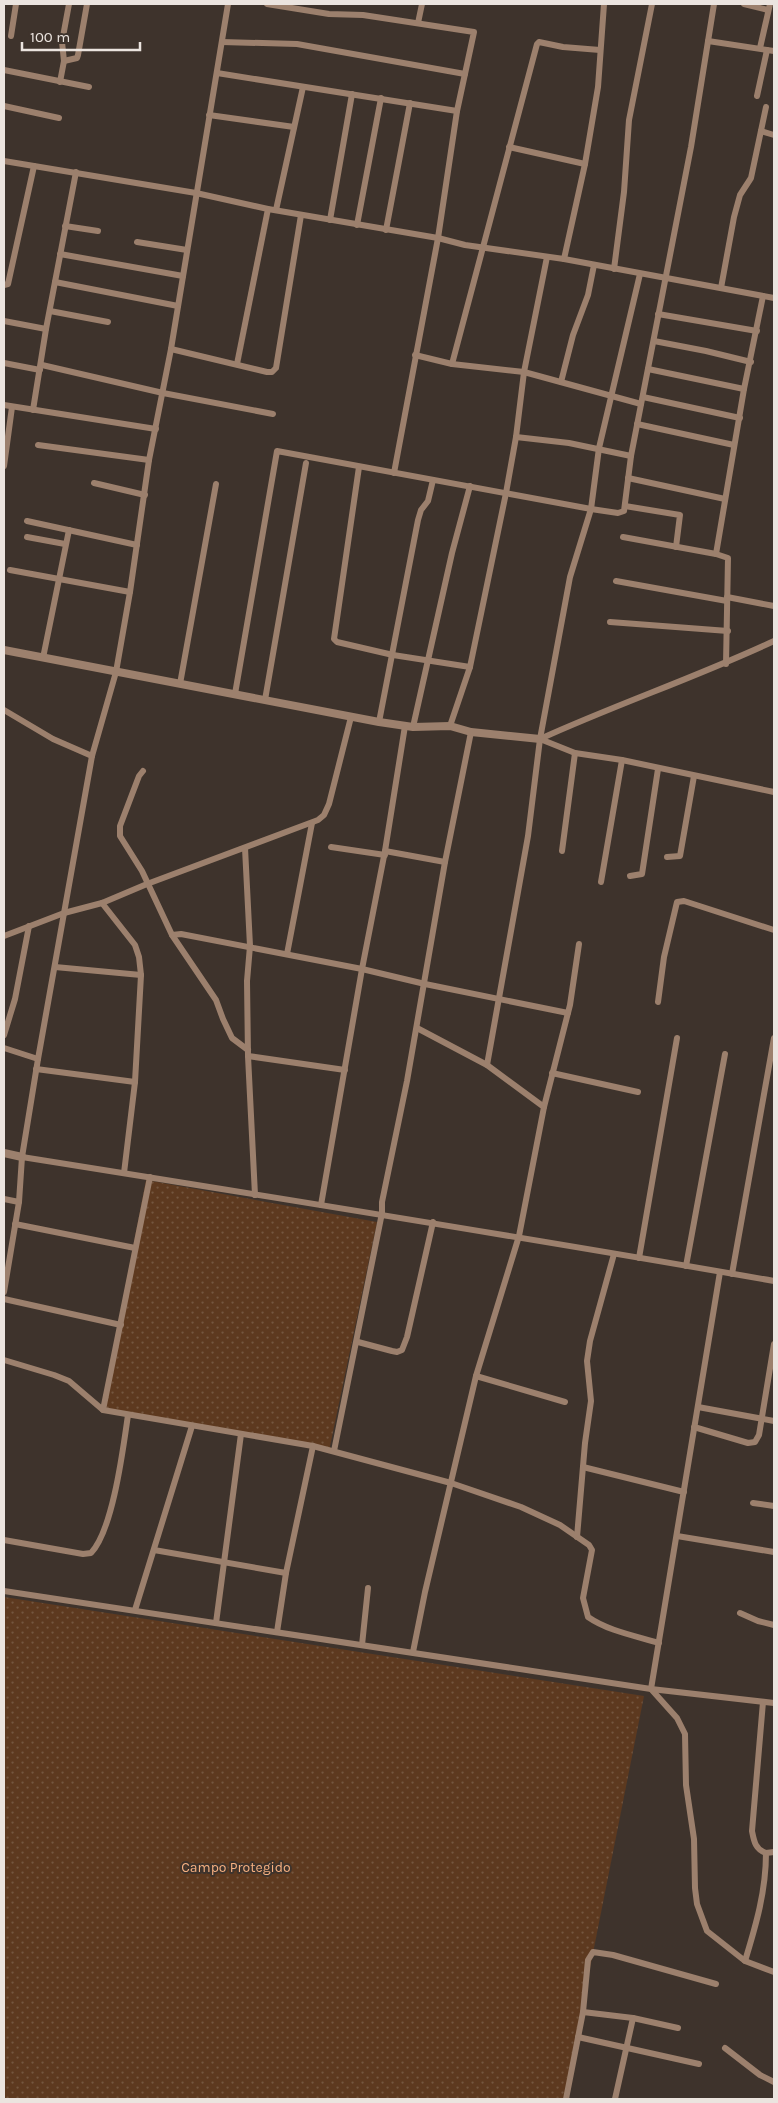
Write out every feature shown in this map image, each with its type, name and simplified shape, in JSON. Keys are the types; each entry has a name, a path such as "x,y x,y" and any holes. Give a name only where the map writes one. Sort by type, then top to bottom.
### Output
{"street":[{"path":"10,36 16,4"},
{"path":"60,82 64,61 62,42 69,4"},
{"path":"64,61 77,58 78,56 87,4"},
{"path":"4,1292 19,1202 22,1157 36,1069 56,967 92,756 116,672 150,460 171,350 228,4"},
{"path":"267,4 329,14 363,15 474,32 457,111 438,238 394,473"},
{"path":"418,23 422,4"},
{"path":"564,259 585,164 598,87 604,4"},
{"path":"614,269 624,192 629,120 652,4"},
{"path":"235,694 277,451 591,509 624,511 631,456 688,166 714,4"},
{"path":"744,4 769,7 767,50 757,96"},
{"path":"708,41 767,50"},
{"path":"222,42 297,44 465,74"},
{"path":"452,364 481,248 537,44 539,42 563,47 600,50"},
{"path":"4,70 89,87"},
{"path":"217,73 457,111"},
{"path":"276,210 303,87"},
{"path":"330,220 352,94"},
{"path":"357,225 380,98"},
{"path":"386,230 410,104"},
{"path":"4,106 59,118"},
{"path":"721,288 734,217 740,195 751,178 766,107"},
{"path":"209,115 294,127"},
{"path":"761,131 774,135"},
{"path":"509,147 585,164"},
{"path":"4,161 196,193 268,209 438,238 481,248 564,259 774,298"},
{"path":"4,285 8,284 34,166"},
{"path":"33,410 46,329 76,172"},
{"path":"237,364 268,209"},
{"path":"171,350 267,372 272,372 276,368 302,215"},
{"path":"65,226 98,231"},
{"path":"138,242 187,250"},
{"path":"60,254 183,276"},
{"path":"450,726 470,667 506,493 516,437 524,372 547,257"},
{"path":"561,382 573,335 588,295 594,265"},
{"path":"487,1065 528,836 540,739 570,577 591,509 599,448 640,274"},
{"path":"55,282 178,306"},
{"path":"716,554 744,389 763,296"},
{"path":"50,311 108,322"},
{"path":"658,314 757,331"},
{"path":"4,321 46,329"},
{"path":"654,341 706,350 751,362"},
{"path":"415,355 452,364 524,372 611,397 740,418"},
{"path":"4,363 41,368 273,414"},
{"path":"648,369 744,389"},
{"path":"4,405 156,429"},
{"path":"4,466 12,407"},
{"path":"637,424 734,445"},
{"path":"516,437 599,448 631,456"},
{"path":"38,445 150,460"},
{"path":"265,700 306,463"},
{"path":"359,467 334,639 337,642 393,655 428,662 470,667"},
{"path":"628,478 725,500"},
{"path":"379,722 418,520 421,510 428,501 433,480"},
{"path":"94,483 145,495"},
{"path":"180,684 216,484"},
{"path":"321,1205 362,969 409,727 428,662 452,553 470,486"},
{"path":"625,506 680,515 676,547"},
{"path":"27,521 137,545"},
{"path":"43,658 69,530"},
{"path":"27,536 65,544"},
{"path":"622,537 716,554 728,558 726,664"},
{"path":"10,570 130,592"},
{"path":"616,581 774,606"},
{"path":"610,622 728,631"},
{"path":"540,739 626,702 726,664 774,641"},
{"path":"4,650 409,727 450,726 471,732 540,739 575,753 622,760 774,792"},
{"path":"4,710 53,739 92,756"},
{"path":"4,936 64,912 102,903 147,884 312,823 324,815 329,804 352,717"},
{"path":"334,1451 358,1342 382,1213 382,1202 417,1028 471,732"},
{"path":"562,851 575,753"},
{"path":"601,882 622,760"},
{"path":"630,876 642,874 658,769"},
{"path":"143,771 136,782 119,833 142,871 172,935 212,994 232,1038 248,1053 345,1070"},
{"path":"667,857 680,856 694,776"},
{"path":"287,954 312,823"},
{"path":"331,847 446,862"},
{"path":"245,848 250,946 248,1053 256,1195"},
{"path":"658,1002 664,957 677,902 684,901 774,930"},
{"path":"102,903 135,945 139,957 141,975 135,1082 124,1173"},
{"path":"4,1035 15,999 29,926"},
{"path":"172,935 181,934 250,946 568,1013"},
{"path":"413,1652 450,1483 476,1376 519,1236 544,1107 568,1013 579,944"},
{"path":"56,967 141,975"},
{"path":"417,1028 487,1065 544,1107"},
{"path":"638,1258 677,1038"},
{"path":"732,1274 774,1038"},
{"path":"4,1048 38,1058"},
{"path":"686,1266 725,1054"},
{"path":"36,1069 135,1082"},
{"path":"552,1073 638,1092"},
{"path":"4,1153 256,1195 382,1213 774,1281"},
{"path":"103,1410 150,1177"},
{"path":"4,1199 19,1202"},
{"path":"358,1342 397,1352 402,1350 407,1337 433,1222"},
{"path":"15,1224 135,1248"},
{"path":"577,1536 591,1402 587,1361 614,1254"},
{"path":"652,1689 720,1272"},
{"path":"4,1299 121,1325"},
{"path":"694,1427 751,1443 757,1440 774,1344"},
{"path":"4,1360 69,1381 103,1410 313,1446 450,1483 521,1507 560,1525 589,1545 592,1550 583,1598 588,1617 595,1622 620,1631 659,1642"},
{"path":"476,1376 565,1402"},
{"path":"698,1407 774,1420"},
{"path":"4,1540 83,1554 91,1553 103,1536 120,1468 128,1415"},
{"path":"135,1610 192,1426"},
{"path":"216,1623 241,1434"},
{"path":"276,1632 286,1573 313,1446"},
{"path":"583,1467 684,1492"},
{"path":"753,1503 774,1506"},
{"path":"677,1536 774,1552"},
{"path":"154,1550 286,1573"},
{"path":"362,1645 368,1588"},
{"path":"4,1591 652,1689 774,1703"},
{"path":"740,1613 758,1621 774,1625"},
{"path":"652,1689 678,1718 685,1734 686,1785 694,1839 697,1904 707,1931 745,1961 774,1972"},
{"path":"763,1702 752,1831 758,1849 766,1853 774,1852"},
{"path":"745,1961 765,1886 766,1853"},
{"path":"566,2099 583,2012 588,1960 593,1952 613,1955 716,1984"},
{"path":"583,2012 633,2018 678,2028"},
{"path":"615,2099 633,2018"},
{"path":"578,2037 699,2064"},
{"path":"725,2048 760,2076 774,2082"}],"green space":[{"path":"146,1180 377,1222 329,1451 102,1407"},
{"name":"Campo Protegido","path":"4,1597 644,1696 564,2099 4,2099"}]}
